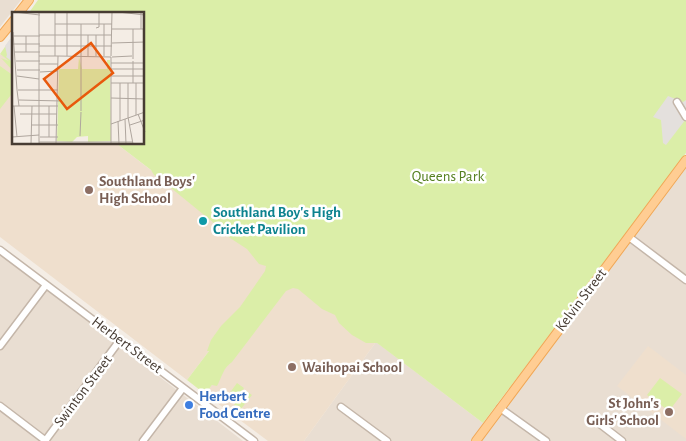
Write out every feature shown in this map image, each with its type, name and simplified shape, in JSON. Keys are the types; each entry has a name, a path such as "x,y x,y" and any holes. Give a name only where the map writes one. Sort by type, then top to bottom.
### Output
{"main road":[{"path":"20,12 29,0"},
{"path":"0,37 12,22"},
{"name":"Kelvin Street","path":"476,441 686,160"}],"street":[{"path":"677,102 686,117"},
{"path":"628,237 686,280"},
{"name":"Herbert Street","path":"0,250 254,441"},
{"path":"0,346 46,284"},
{"name":"Swinton Street","path":"45,441 120,340"},
{"path":"143,441 183,388"},
{"path":"0,406 45,441"},
{"path":"341,407 387,441"},
{"path":"500,408 546,441"},
{"path":"596,421 622,441"}],"shaded area":[{"path":"0,0 21,0 0,27"},
{"path":"12,39 12,62 6,57 5,46"},
{"name":"Southland Boys' High School","path":"0,54 12,63 12,145 118,145 274,265 187,380 0,237"},
{"path":"668,96 683,102 686,100 686,119 666,145 663,143 661,120 653,117"},
{"path":"686,162 686,441 304,441 376,342 483,423"},
{"path":"0,254 243,441 0,441"},
{"name":"Waihopai School","path":"293,279 376,342 304,441 268,441 205,394"},
{"name":"St John's Girls' School","path":"648,346 686,375 686,439 617,386"}],"green space":[{"name":"Queens Park","path":"38,0 686,0 686,153 483,423 377,343 366,343 352,335 339,323 335,315 322,309 298,289 293,288 286,291 227,367 217,386 212,385 205,394 187,380 209,351 207,351 211,340 221,326 240,307 265,271 266,266 259,264 247,249 230,238 171,188 171,186 154,175 151,170 118,145 145,145 145,12 29,12"},
{"path":"12,37 12,70 1,58 9,61 0,54"},
{"path":"0,66 12,75 12,94 0,109"},
{"path":"660,378 682,394 669,411 647,395"},
{"path":"237,383 244,388 232,403 226,398"},
{"path":"245,390 252,395 240,410 234,405"}],"place":[{"name":"Southland Boys' High School","path":"89,190"},
{"name":"Southland Boy's High Cricket Pavilion","path":"203,221"},
{"name":"Waihopai School","path":"292,367"},
{"name":"Herbert Food Centre","path":"189,405"},
{"name":"St John's Girls' School","path":"669,412"}]}
